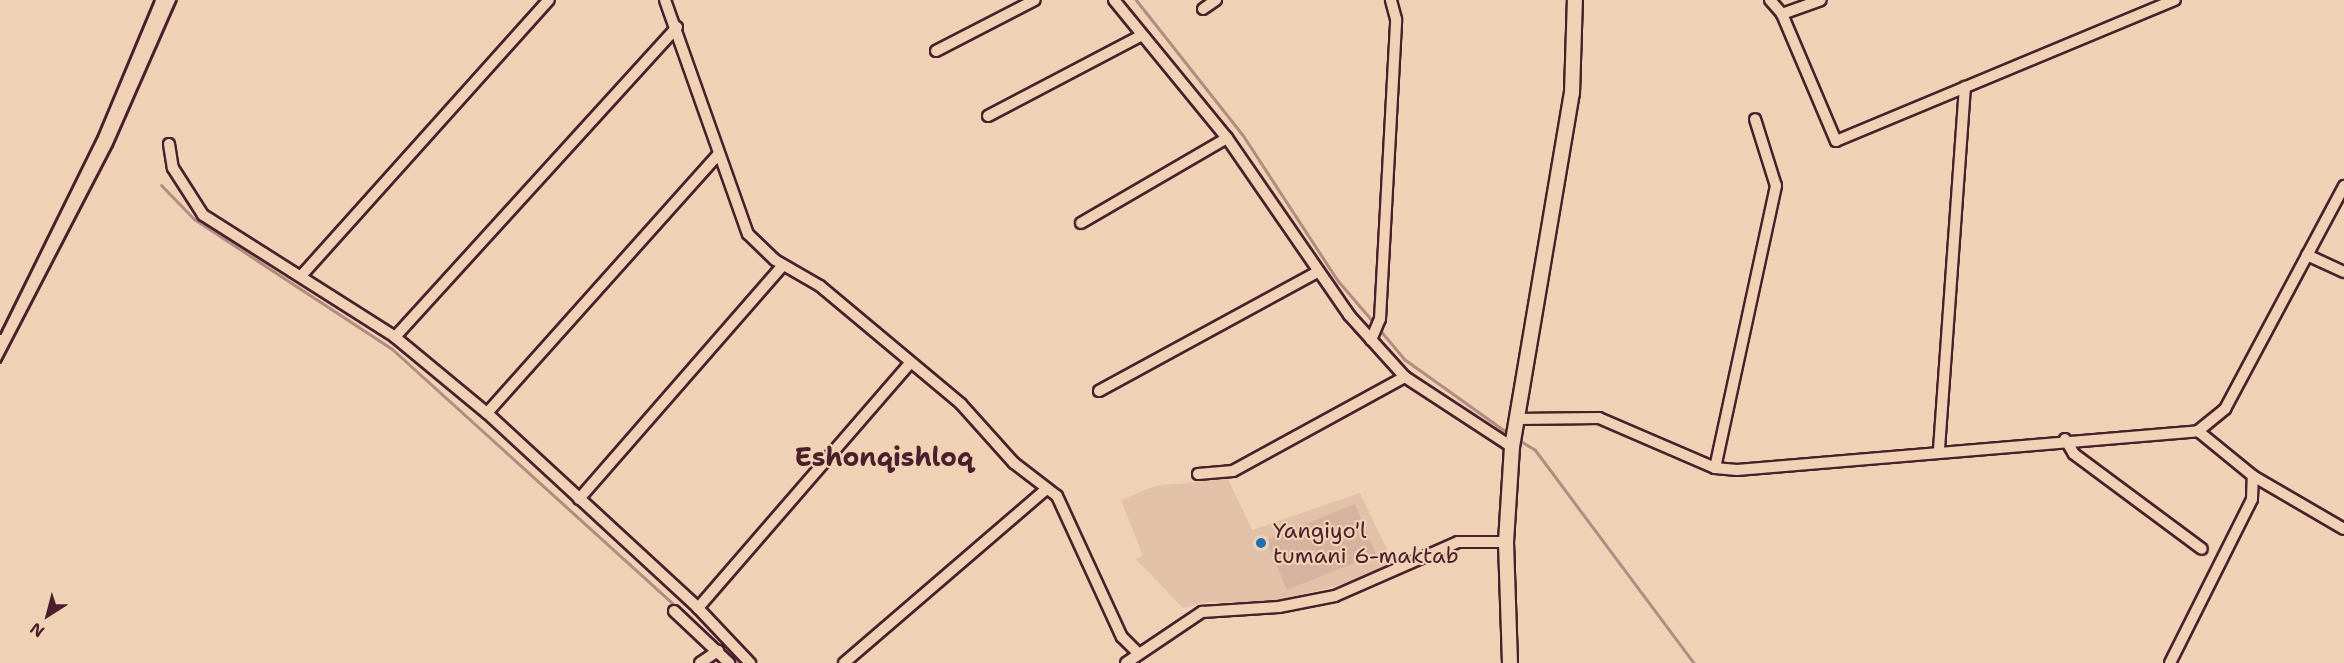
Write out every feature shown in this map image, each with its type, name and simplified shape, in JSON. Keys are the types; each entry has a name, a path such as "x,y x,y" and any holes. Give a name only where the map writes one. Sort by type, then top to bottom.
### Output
{"main road":[{"path":"1510,663 1506,542 1512,447 1572,93 1575,0"}],"street":[{"path":"301,276 549,0"},
{"path":"665,0 677,27 718,154 748,234 783,265 820,286 909,364 961,404 998,448 1065,508 1122,638 1138,653"},
{"path":"936,51 1035,0"},
{"path":"1114,0 1227,138 1317,272 1371,340 1405,377 1512,447"},
{"path":"1203,9 1215,0"},
{"path":"1371,340 1380,319 1396,19 1391,0"},
{"path":"1770,0 1782,14 1836,141 2175,0"},
{"path":"1782,14 1821,0"},
{"path":"395,337 677,27"},
{"path":"988,116 1142,35"},
{"path":"1939,449 1965,87"},
{"path":"1715,468 1776,186 1755,119"},
{"path":"1081,223 1227,138"},
{"path":"169,144 172,168 203,215 395,337 487,413 698,608 750,663"},
{"path":"487,413 718,154"},
{"path":"1516,424 1599,418 1715,468 1737,470 1939,449 2198,431 2225,409 2344,186"},
{"path":"2307,255 2344,272"},
{"path":"579,499 783,265"},
{"path":"1099,391 1317,272"},
{"path":"698,608 909,364"},
{"path":"1198,474 1233,471 1405,377"},
{"path":"2198,431 2253,476 2344,529"},
{"path":"2065,439 2074,454 2202,549"},
{"path":"2170,663 2252,500 2253,476"},
{"path":"844,663 1045,490"},
{"path":"1126,663 1202,612 1279,607 1335,596 1458,542 1506,542"},
{"path":"674,610 729,663"},
{"path":"700,663 718,651"}],"shaded area":[{"name":"Yangiyo'l tumani 6-maktab","path":"1228,479 1252,530 1360,493 1394,564 1359,580 1270,603 1206,602 1183,608 1136,559 1143,556 1121,500 1155,486"},
{"path":"1355,504 1376,554 1287,590 1266,540"}],"waterway":[{"path":"1136,0 1242,134 1338,281 1375,324"},
{"path":"161,185 194,219 392,349 738,663"},
{"path":"1379,329 1404,359 1509,434"},
{"path":"1517,439 1535,450 1694,663"}],"railway":[{"path":"0,333 97,136 154,0"},
{"path":"0,362 112,146 176,0"}],"place":[{"name":"Yangiyo'l tumani 6-maktab","path":"1261,543"}],"district":[{"name":"Eshonqishloq","path":"884,457"}]}
